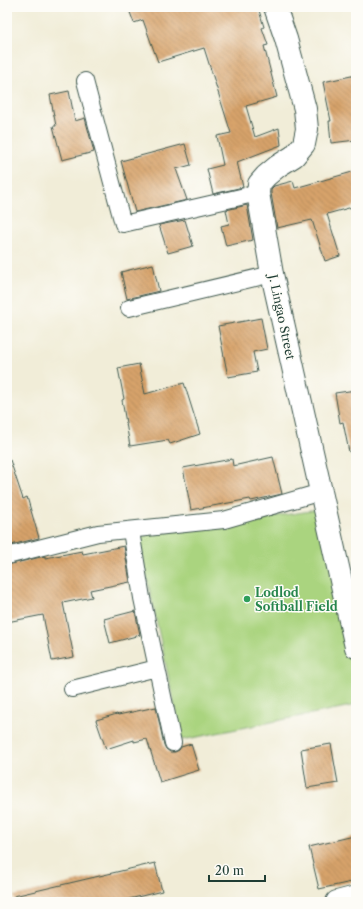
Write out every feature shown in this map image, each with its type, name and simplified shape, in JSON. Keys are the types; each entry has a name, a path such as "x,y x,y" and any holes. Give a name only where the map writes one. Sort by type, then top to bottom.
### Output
{"street":[{"path":"85,82 123,224 258,193 259,184 266,176 294,156 304,144 308,129 305,109 286,40 275,7"},
{"name":"J. Lingao Street","path":"258,193 272,274 356,647"},
{"path":"129,308 272,274"},
{"path":"7,556 98,533 131,531 224,520 321,492"},
{"path":"131,531 142,598 173,743"},
{"path":"72,689 157,668"},
{"path":"337,902 356,897"}],"green space":[{"name":"Lodlod Softball Field","path":"325,509 356,662 356,705 182,740 138,536"}],"building":[{"path":"128,7 258,7 264,27 262,28 268,45 264,46 277,97 246,106 255,137 279,128 281,145 237,162 243,187 213,194 207,169 223,165 217,136 231,133 204,48 158,62 143,20 134,23"},
{"path":"356,75 356,140 331,143 329,121 331,121 323,82"},
{"path":"69,91 75,121 85,118 94,152 62,160 53,126 56,126 50,95"},
{"path":"185,144 191,165 176,169 187,200 135,212 121,161"},
{"path":"356,171 356,206 327,214 340,256 325,261 312,220 277,228 271,193 271,189 274,186 293,181 295,188"},
{"path":"247,205 253,240 226,246 221,226 229,224 226,210"},
{"path":"185,220 193,246 168,253 159,225"},
{"path":"153,264 159,291 127,299 121,272"},
{"path":"261,318 267,349 253,352 257,372 228,377 218,326"},
{"path":"139,364 145,394 184,383 200,434 170,444 168,440 130,446 122,400 124,399 118,368"},
{"path":"356,390 356,451 349,452 343,422 340,423 335,393"},
{"path":"273,457 282,494 251,501 250,499 191,510 183,468 232,459 233,466"},
{"path":"10,460 23,499 27,497 39,538 7,546 7,461"},
{"path":"124,546 130,582 90,590 92,597 63,603 74,657 52,661 43,615 7,622 7,565 45,556 45,558 82,551 83,554"},
{"path":"135,611 140,635 110,643 104,619"},
{"path":"156,707 166,749 170,752 175,752 181,747 191,744 199,770 160,782 147,739 134,742 134,740 106,749 96,720 117,714"},
{"path":"331,744 338,783 307,788 301,749"},
{"path":"356,836 356,881 319,889 309,847"},
{"path":"155,863 162,891 117,902 15,902 14,896"}],"place":[{"name":"Lodlod Softball Field","path":"247,599"}]}
